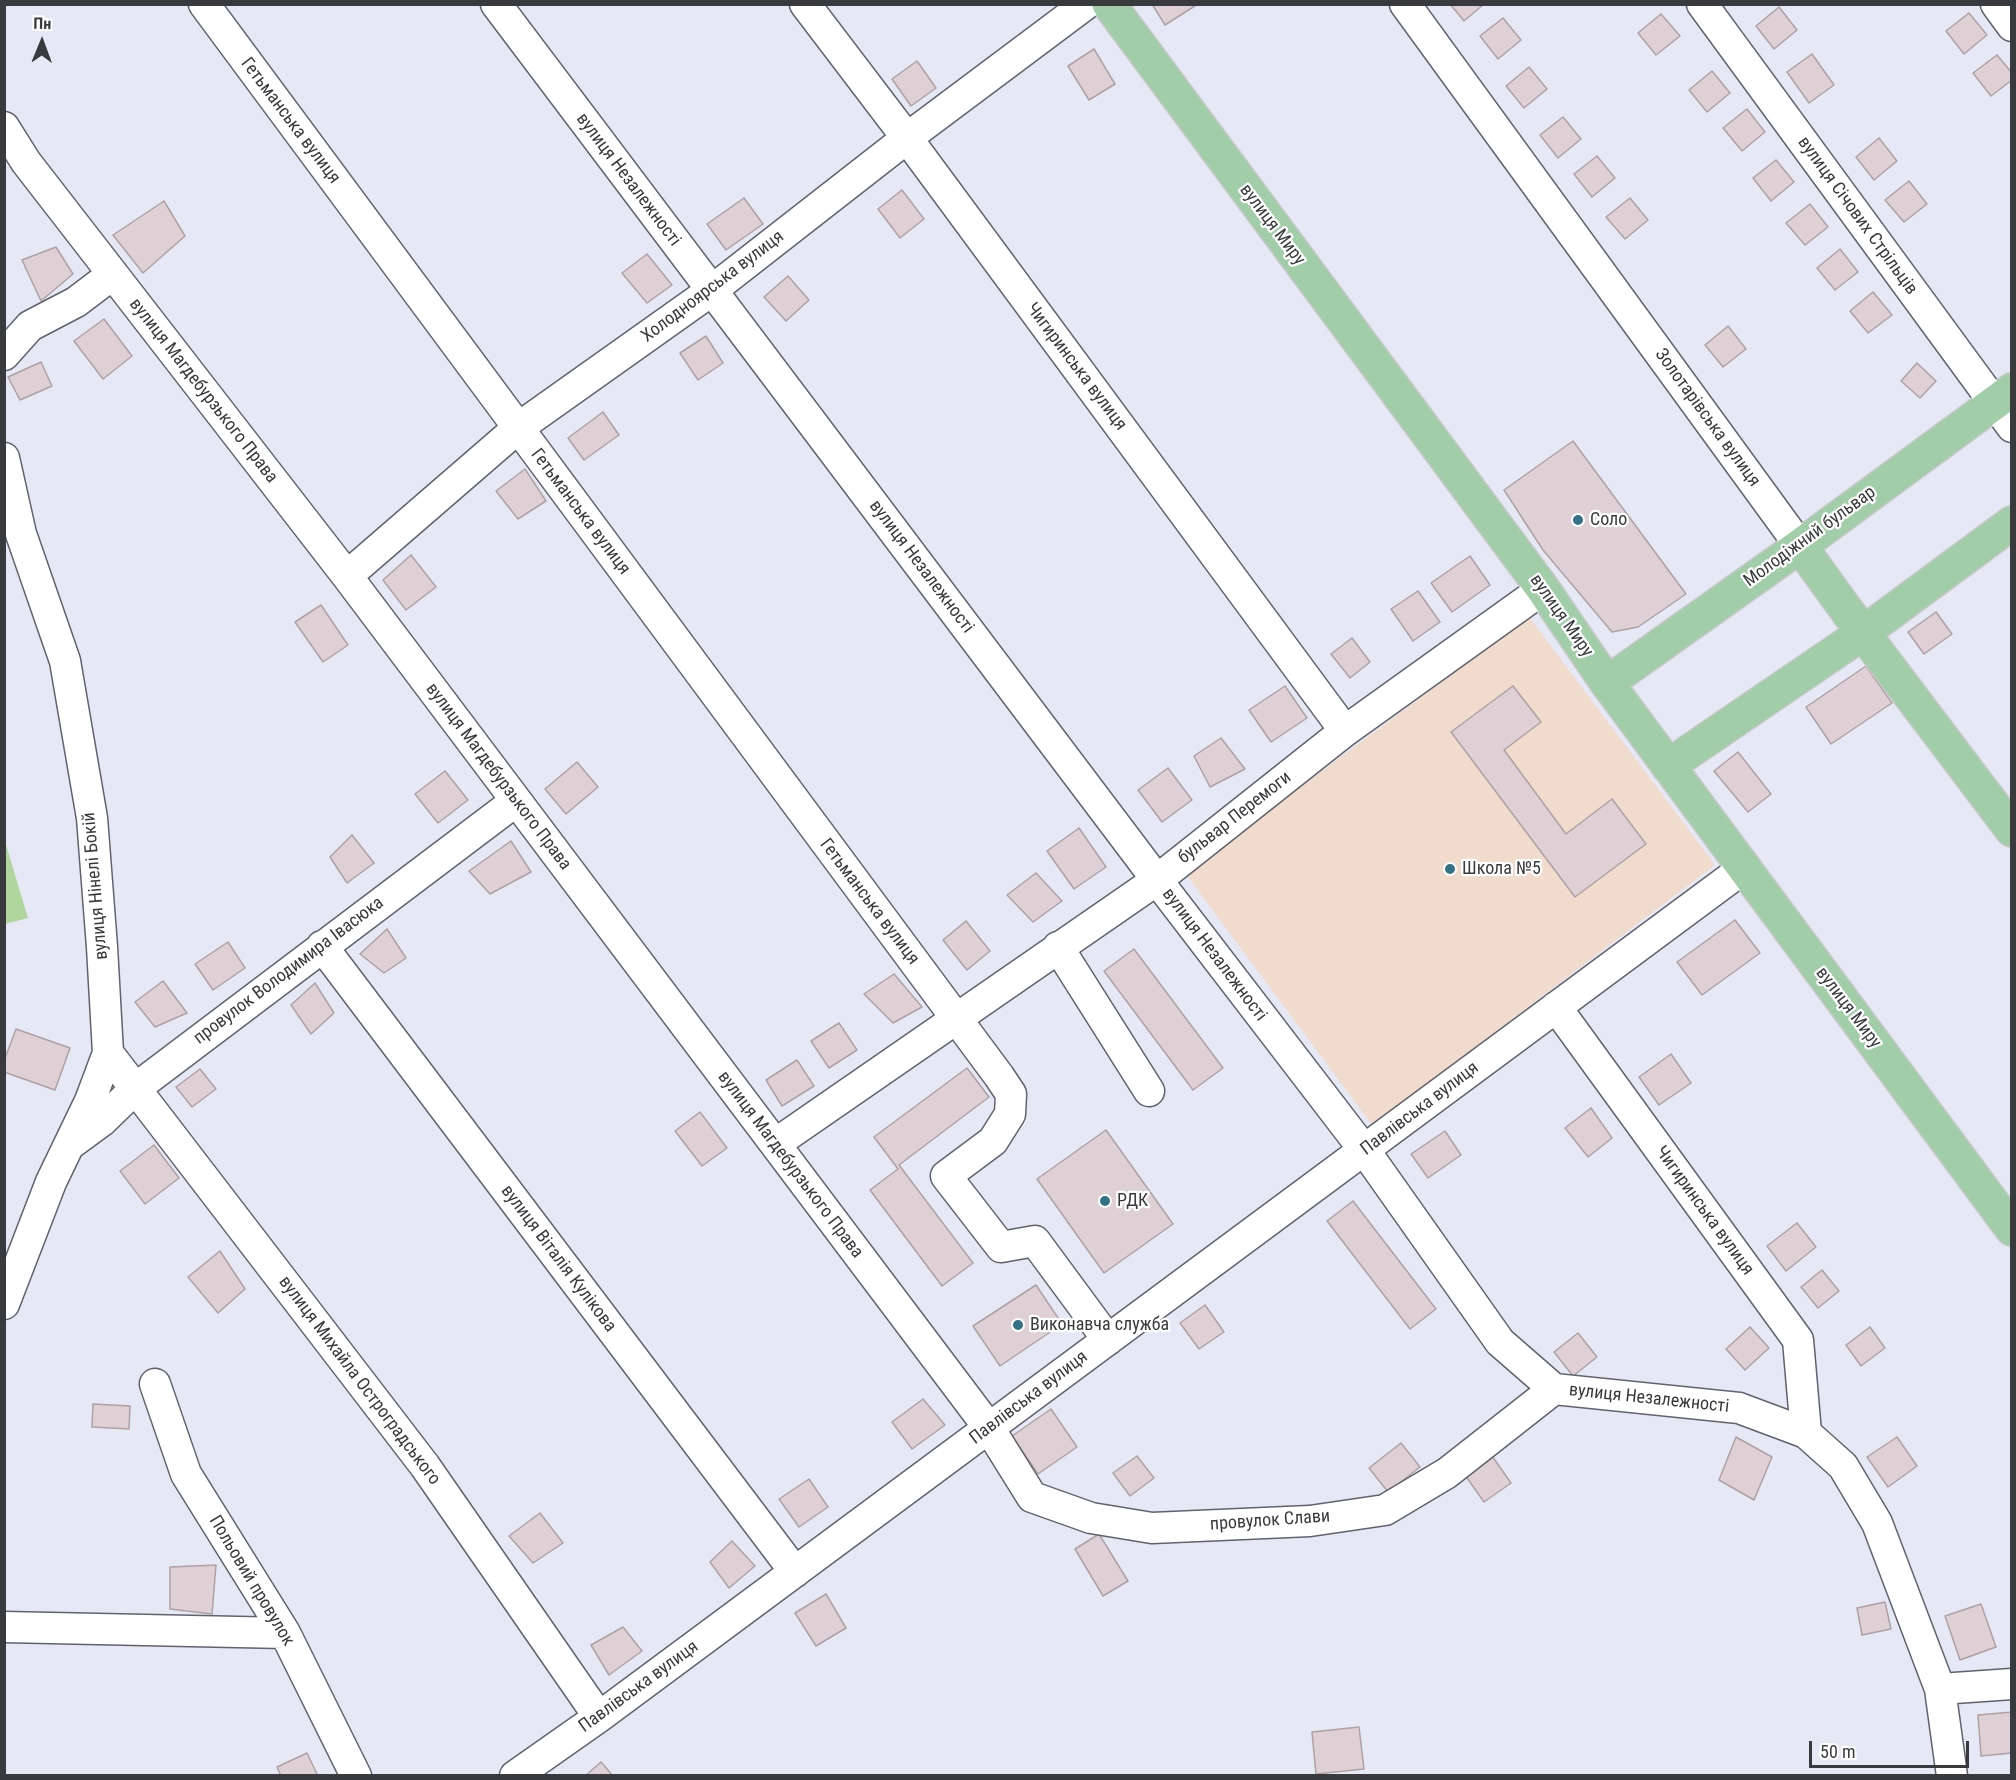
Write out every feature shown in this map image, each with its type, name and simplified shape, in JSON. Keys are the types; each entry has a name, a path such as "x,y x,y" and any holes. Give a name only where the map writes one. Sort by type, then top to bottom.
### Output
{"main road":[{"name":"вулиця Миру","path":"1109,4 1543,590 1668,766 2012,1228"},
{"name":"Молодіжний бульвар","path":"1607,683 1800,546 2006,407"},
{"path":"1668,766 1863,633 2012,523"},
{"name":"Золотарівська вулиця","path":"1800,546 2012,830"}],"street":[{"name":"Гетьманська вулиця","path":"204,4 999,1076 1011,1094 1010,1114 993,1141 946,1176 1001,1247 1035,1241 1108,1340"},
{"name":"вулиця Незалежності","path":"496,4 1157,880 1365,1151 1500,1342 1554,1389 1739,1408 1806,1433 1843,1466 1877,1523 1940,1689 1952,1776"},
{"name":"Чигиринська вулиця","path":"805,4 907,138 1345,730"},
{"name":"Холодноярська вулиця","path":"347,576 518,428 711,291 907,138 1086,4"},
{"name":"Золотарівська вулиця","path":"1405,4 1800,546"},
{"name":"вулиця Січових Стрільців","path":"1702,4 2006,407"},
{"path":"1996,4 2012,26"},
{"name":"вулиця Магдебурзького Права","path":"4,127 26,162 347,576 989,1428"},
{"path":"4,356 30,326 76,302 113,274"},
{"name":"вулиця Нінелі Бокій","path":"4,458 21,534 67,672 92,818 108,1053 90,1101 51,1182 4,1304"},
{"name":"бульвар Перемоги","path":"775,1144 1157,880 1345,730 1543,590"},
{"name":"провулок Володимира Івасюка","path":"67,1147 102,1121 136,1088 516,801"},
{"name":"Павлівська вулиця","path":"515,1776 599,1717 1744,868"},
{"name":"вулиця Віталія Кулікова","path":"322,946 795,1572"},
{"path":"1058,947 1149,1091"},
{"name":"Чигиринська вулиця","path":"1556,1007 1798,1340 1806,1433"},
{"name":"вулиця Михайла Остроградського","path":"108,1053 425,1466 599,1717"},
{"name":"Польовий провулок","path":"155,1384 186,1474 285,1632 356,1776"},
{"name":"провулок Слави","path":"989,1428 1032,1497 1091,1518 1152,1528 1310,1521 1385,1510 1447,1473 1554,1389"},
{"path":"4,1627 285,1632"},
{"path":"1940,1689 2012,1684"}],"shaded area":[{"name":"Школа №5","path":"1529,617 1715,865 1372,1125 1185,873"}],"green space":[{"path":"4,838 28,918 5,924 4,924"}],"building":[{"path":"1152,4 1198,4 1165,25"},
{"path":"1450,4 1484,4 1464,21"},
{"path":"1779,7 1797,30 1774,49 1756,26"},
{"path":"1969,13 1987,35 1964,54 1946,31"},
{"path":"1661,14 1680,36 1656,55 1638,33"},
{"path":"1503,18 1521,40 1498,59 1480,36"},
{"path":"1094,49 1115,84 1089,100 1068,66"},
{"path":"1812,54 1834,85 1809,103 1787,72"},
{"path":"1997,55 2012,73 2012,80 1991,96 1973,73"},
{"path":"917,61 936,88 911,106 892,79"},
{"path":"1529,67 1547,89 1524,108 1506,86"},
{"path":"1712,71 1730,93 1707,112 1689,90"},
{"path":"1747,109 1765,132 1742,151 1723,128"},
{"path":"1563,117 1581,139 1558,158 1540,135"},
{"path":"1879,138 1897,161 1874,180 1856,157"},
{"path":"1597,156 1615,178 1592,197 1574,174"},
{"path":"1776,160 1794,182 1771,201 1753,178"},
{"path":"1909,181 1927,204 1904,222 1885,200"},
{"path":"902,190 924,219 900,238 878,209"},
{"path":"744,198 763,224 726,250 707,224"},
{"path":"1630,198 1648,220 1625,239 1606,217"},
{"path":"164,201 185,236 143,273 113,235"},
{"path":"1810,204 1828,227 1805,245 1786,223"},
{"path":"56,247 73,274 41,301 22,260"},
{"path":"1840,249 1858,272 1835,290 1817,268"},
{"path":"647,254 672,285 647,303 622,273"},
{"path":"788,276 809,300 786,321 764,297"},
{"path":"1873,292 1892,315 1868,333 1850,311"},
{"path":"104,319 132,356 103,379 74,341"},
{"path":"1728,326 1746,349 1723,367 1705,345"},
{"path":"706,336 723,363 698,380 680,353"},
{"path":"41,362 52,386 20,400 8,377"},
{"path":"1917,363 1936,381 1920,398 1901,381"},
{"path":"603,412 619,435 584,460 568,438"},
{"name":"Соло","path":"1573,441 1686,594 1638,627 1612,632 1543,550 1504,490"},
{"path":"525,469 546,501 518,519 496,491"},
{"path":"411,555 436,587 406,610 383,580"},
{"path":"1470,556 1490,585 1452,612 1431,583"},
{"path":"1418,591 1440,622 1413,641 1391,609"},
{"path":"321,605 348,645 323,662 295,622"},
{"path":"1936,612 1952,634 1924,654 1908,632"},
{"path":"1352,638 1370,662 1350,678 1331,654"},
{"path":"1866,666 1892,703 1831,744 1806,707"},
{"path":"1285,686 1307,718 1271,742 1249,710"},
{"path":"1513,686 1541,722 1504,750 1566,834 1612,799 1646,844 1575,897 1451,732"},
{"path":"1221,738 1245,769 1210,787 1194,756"},
{"path":"1738,752 1771,794 1748,812 1714,771"},
{"path":"577,762 598,787 566,814 545,789"},
{"path":"1168,768 1192,800 1162,822 1138,790"},
{"path":"445,771 468,800 438,823 415,794"},
{"path":"1079,828 1106,867 1074,889 1047,851"},
{"path":"352,835 374,863 347,883 330,857"},
{"path":"511,841 531,872 490,894 469,871"},
{"path":"1036,873 1062,901 1033,922 1007,895"},
{"path":"1735,920 1760,953 1702,995 1677,962"},
{"path":"966,921 990,951 967,970 943,940"},
{"path":"387,929 406,958 384,973 360,954"},
{"path":"228,942 245,968 213,990 195,964"},
{"path":"1134,949 1223,1068 1193,1090 1104,971"},
{"path":"894,974 922,1007 893,1023 864,994"},
{"path":"163,981 187,1013 155,1027 135,1002"},
{"path":"315,983 334,1013 311,1034 291,1005"},
{"path":"839,1023 857,1050 829,1068 811,1041"},
{"path":"16,1029 70,1048 55,1090 4,1072 4,1061"},
{"path":"1671,1054 1691,1083 1659,1105 1639,1077"},
{"path":"797,1060 814,1086 782,1106 766,1080"},
{"path":"967,1068 989,1097 899,1165 973,1263 942,1286 870,1190 898,1169 874,1137"},
{"path":"200,1069 216,1089 192,1107 176,1087"},
{"path":"1591,1108 1612,1138 1588,1157 1565,1128"},
{"path":"700,1112 727,1148 702,1166 675,1131"},
{"name":"РДК","path":"1106,1130 1173,1224 1104,1273 1037,1179"},
{"path":"1445,1131 1461,1155 1428,1178 1411,1154"},
{"path":"154,1145 179,1178 145,1204 120,1171"},
{"path":"1353,1201 1436,1309 1410,1329 1327,1221"},
{"path":"1797,1223 1816,1247 1786,1271 1767,1246"},
{"path":"220,1251 245,1289 218,1313 188,1277"},
{"path":"1822,1270 1839,1291 1818,1308 1801,1287"},
{"name":"Виконавча служба","path":"1036,1285 1062,1324 1000,1366 973,1326"},
{"path":"1205,1305 1224,1332 1199,1349 1180,1323"},
{"path":"1750,1327 1769,1348 1745,1370 1726,1349"},
{"path":"1870,1327 1885,1348 1861,1366 1846,1345"},
{"path":"1578,1333 1597,1357 1573,1376 1554,1352"},
{"path":"923,1399 945,1425 912,1449 892,1422"},
{"path":"93,1404 130,1406 129,1429 92,1427"},
{"path":"1051,1409 1077,1447 1038,1474 1012,1436"},
{"path":"1736,1437 1772,1457 1754,1500 1719,1480"},
{"path":"1897,1437 1917,1466 1888,1487 1867,1457"},
{"path":"1401,1443 1420,1467 1388,1492 1369,1468"},
{"path":"1137,1456 1154,1478 1130,1496 1113,1473"},
{"path":"1492,1456 1511,1483 1484,1502 1465,1475"},
{"path":"809,1479 828,1507 799,1527 779,1499"},
{"path":"540,1513 563,1543 533,1563 509,1536"},
{"path":"1099,1534 1128,1581 1103,1596 1075,1549"},
{"path":"732,1541 755,1566 729,1588 710,1562"},
{"path":"216,1565 212,1614 170,1609 170,1567"},
{"path":"826,1594 846,1628 816,1646 795,1613"},
{"path":"1885,1602 1891,1629 1862,1635 1857,1608"},
{"path":"1981,1604 1996,1647 1960,1660 1945,1616"},
{"path":"623,1627 642,1651 609,1675 591,1645"},
{"path":"2012,1712 2012,1753 1981,1756 1978,1715"},
{"path":"1359,1727 1364,1769 1316,1774 1312,1732"},
{"path":"307,1753 318,1776 281,1776 277,1767"},
{"path":"601,1762 613,1776 585,1776"}],"place":[{"name":"Соло","path":"1578,520"},
{"name":"Школа №5","path":"1450,869"},
{"name":"РДК","path":"1105,1201"},
{"name":"Виконавча служба","path":"1018,1325"}]}
